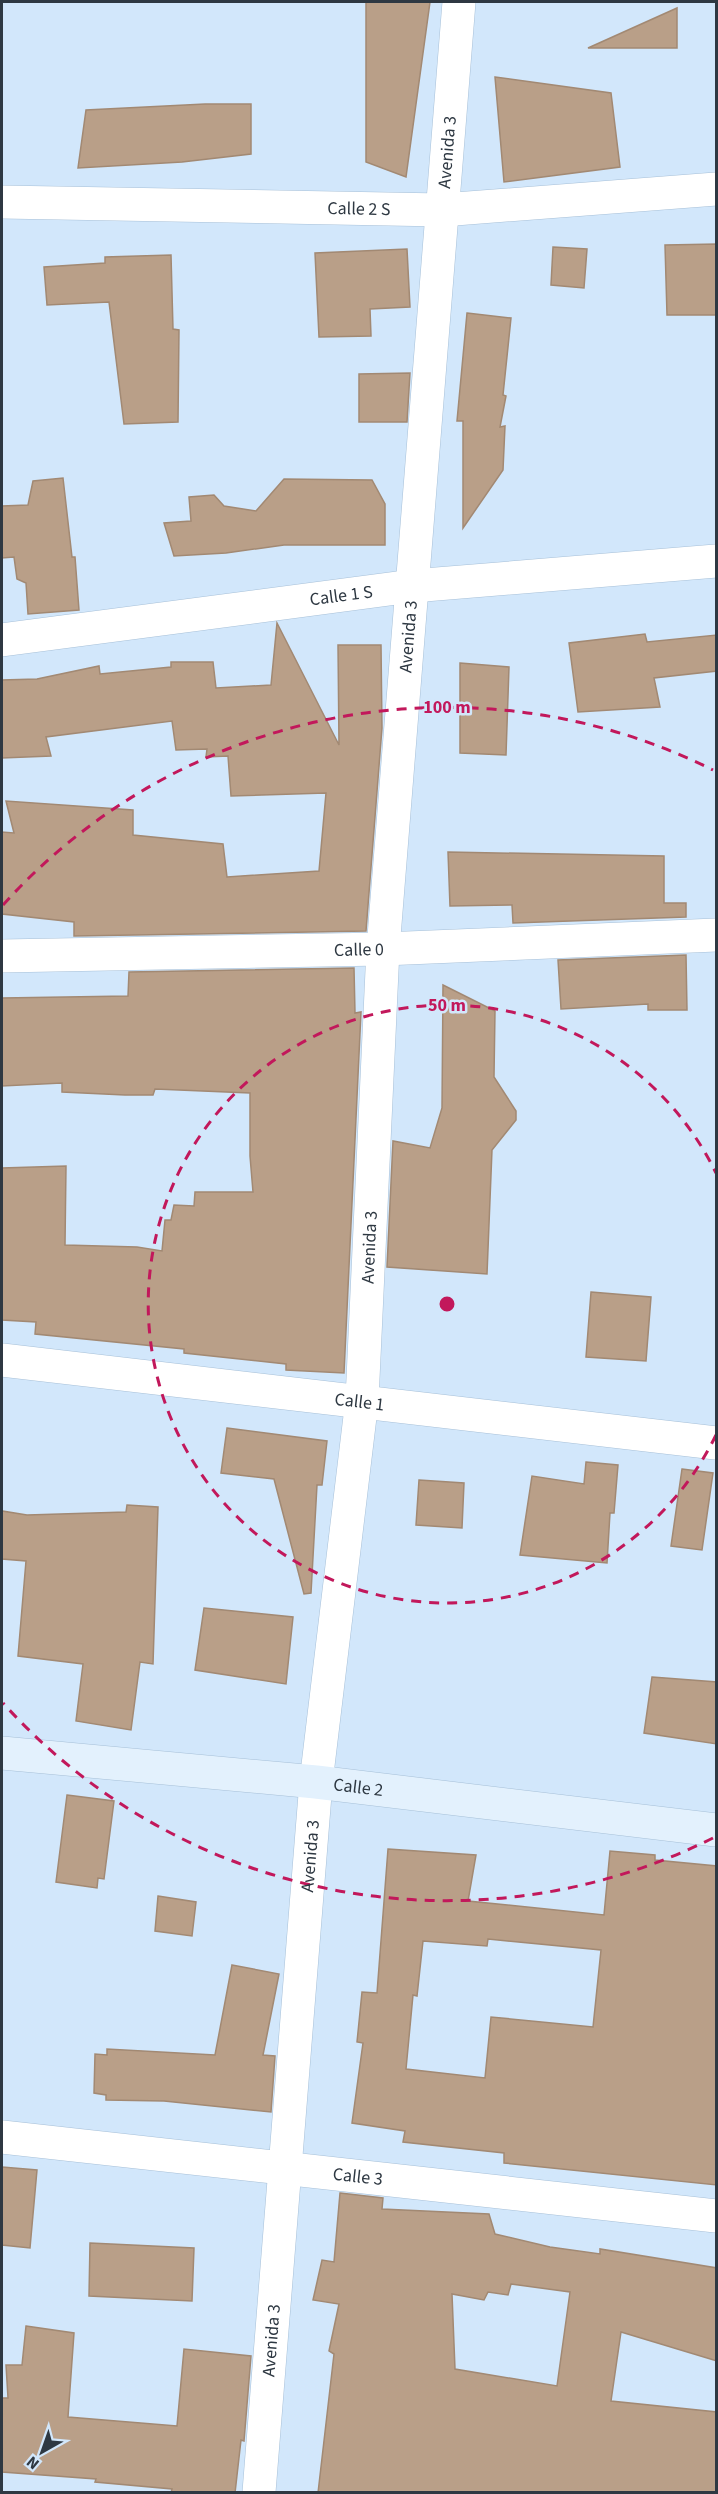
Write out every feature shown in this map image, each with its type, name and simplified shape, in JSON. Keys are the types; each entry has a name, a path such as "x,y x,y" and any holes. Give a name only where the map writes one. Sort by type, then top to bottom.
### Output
{"main road":[{"name":"Calle 2","path":"2,1753 316,1782 717,1830"}],"street":[{"name":"Avenida 3","path":"259,2493 316,1782 362,1400 383,949 459,2"},
{"name":"Calle 2 S","path":"2,202 442,210 717,189"},
{"name":"Calle 1 S","path":"2,640 412,586 717,561"},
{"name":"Calle 0","path":"2,956 383,949 717,935"},
{"name":"Calle 1","path":"2,1360 717,1443"},
{"name":"Calle 3","path":"2,2137 717,2216"}],"building":[{"path":"366,2 430,2 406,177 366,162"},
{"path":"677,8 677,48 588,48"},
{"path":"495,77 611,93 620,167 504,182"},
{"path":"251,104 251,154 182,162 78,168 86,110"},
{"path":"717,244 717,315 667,315 665,245"},
{"path":"553,247 587,249 584,288 551,285"},
{"path":"407,249 410,307 370,309 371,336 319,337 315,253"},
{"path":"171,255 173,329 179,330 178,422 124,424 109,302 47,305 44,267 105,263 105,257"},
{"path":"467,313 511,318 503,395 506,396 500,427 505,426 503,470 463,528 463,421 457,421"},
{"path":"410,373 407,422 359,422 359,374"},
{"path":"63,478 72,557 75,557 79,610 28,614 26,583 17,579 14,557 2,558 2,506 28,505 33,481"},
{"path":"284,479 372,480 385,504 385,545 284,545 226,553 174,556 164,523 191,521 189,497 214,495 224,506 256,511"},
{"path":"277,623 339,745 338,645 381,645 382,728 366,931 74,936 74,922 2,914 2,832 14,833 6,801 133,810 133,835 223,844 227,877 319,871 326,793 231,796 228,756 206,757 207,749 176,750 172,721 46,737 51,756 2,758 2,680 37,679 99,666 100,674 171,667 171,662 213,662 216,688 271,685"},
{"path":"645,634 647,642 717,635 717,671 654,678 660,707 578,712 569,643"},
{"path":"460,663 509,667 506,755 460,753"},
{"path":"448,852 664,856 664,903 686,903 686,917 513,923 512,905 450,906"},
{"path":"686,955 687,1010 648,1010 648,1004 561,1009 558,960"},
{"path":"354,968 355,1013 361,1012 344,1373 286,1370 286,1364 184,1353 184,1349 35,1334 36,1322 2,1320 2,1168 66,1166 65,1245 137,1247 162,1251 165,1220 171,1220 174,1205 194,1206 195,1192 253,1192 250,1156 250,1093 155,1089 153,1095 125,1095 62,1092 62,1083 2,1086 2,998 128,996 129,972"},
{"path":"443,985 495,1011 494,1077 516,1111 516,1120 492,1150 487,1274 387,1267 393,1141 430,1148 442,1108"},
{"path":"591,1292 651,1297 646,1361 586,1357"},
{"path":"227,1428 327,1441 322,1485 317,1485 311,1593 304,1594 274,1479 221,1473"},
{"path":"586,1462 618,1465 614,1513 610,1513 607,1563 520,1555 532,1476 584,1484"},
{"path":"682,1469 713,1473 702,1550 671,1546"},
{"path":"419,1480 464,1483 462,1528 416,1525"},
{"path":"127,1505 158,1507 153,1664 140,1662 131,1730 76,1721 83,1664 18,1656 26,1561 2,1559 2,1511 27,1515 126,1512"},
{"path":"204,1608 293,1617 286,1684 195,1670"},
{"path":"652,1677 717,1682 717,1744 644,1733"},
{"path":"67,1795 114,1801 104,1879 98,1878 97,1888 56,1882"},
{"path":"388,1849 476,1855 468,1901 604,1915 610,1851 655,1855 655,1860 717,1866 717,2185 504,2163 504,2153 403,2142 405,2131 352,2123 363,2043 357,2042 362,1992 377,1993","holes":["488,1939 601,1950 593,2027 491,2017 485,2078 406,2069 413,1995 417,1996 423,1941 487,1946"]},
{"path":"158,1896 196,1902 192,1936 155,1931"},
{"path":"232,1965 279,1974 263,2055 275,2056 271,2112 164,2101 106,2100 106,2095 94,2093 95,2054 107,2055 107,2049 215,2055"},
{"path":"2,2167 37,2170 30,2248 2,2245"},
{"path":"340,2193 383,2198 382,2209 489,2214 495,2234 550,2247 600,2254 600,2249 717,2268 717,2361 621,2332 611,2401 717,2412 717,2493 318,2493 334,2354 329,2351 339,2304 313,2300 322,2260 334,2262","holes":["511,2284 570,2292 557,2386 455,2369 452,2294 484,2300 488,2292 508,2295"]},
{"path":"90,2243 194,2248 192,2301 89,2296"},
{"path":"26,2326 74,2333 68,2417 177,2426 184,2349 251,2356 244,2441 241,2440 235,2493 171,2493 172,2489 95,2482 96,2479 2,2472 2,2398 8,2398 6,2365 22,2365"}]}
